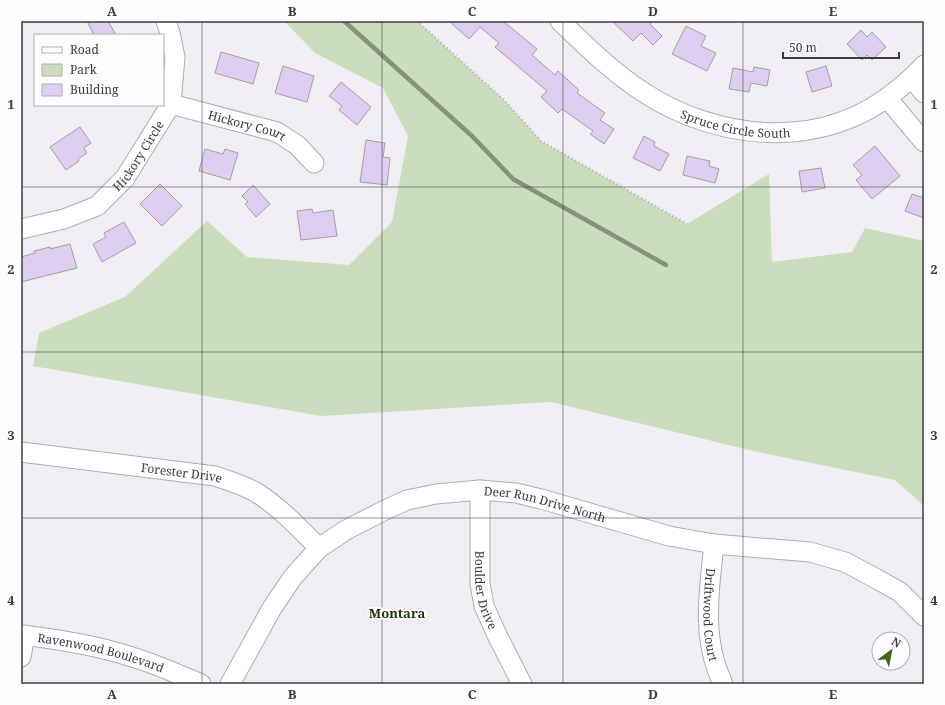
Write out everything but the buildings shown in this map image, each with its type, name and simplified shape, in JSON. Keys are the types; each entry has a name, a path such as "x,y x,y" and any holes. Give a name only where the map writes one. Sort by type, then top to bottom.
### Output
{"street":[{"name":"Hickory Circle","path":"21,229 64,219 97,206 125,178 171,104 175,57 166,21"},
{"name":"Spruce Circle South","path":"560,21 609,67 644,92 687,116 730,128 768,134 817,128 841,122 878,104 918,71"},
{"path":"918,71 924,93"},
{"path":"887,98 924,142"},
{"name":"Hickory Court","path":"171,104 277,132 296,145 314,163"},
{"name":"Forester Drive","path":"21,452 215,476 257,493 285,514 319,548"},
{"name":"Deer Run Drive North","path":"230,684 272,608 293,577 319,548 346,530 387,509 407,500 436,494 480,490 516,493 669,536 714,544 810,552 845,562 876,578 900,592 924,616"},
{"name":"Boulder Drive","path":"480,490 480,583 484,606 522,684"},
{"name":"Driftwood Court","path":"714,544 708,607 710,645 724,684"},
{"path":"21,657 23,635"},
{"name":"Ravenwood Boulevard","path":"23,635 102,648 172,671 200,684"}],"path":[{"path":"417,21 504,100 541,141 687,224"}],"green space":[{"path":"284,21 417,21 504,100 541,141 687,224 769,174 772,262 852,252 865,228 924,241 924,506 895,480 762,453 551,402 321,416 33,366 39,333 125,297 207,221 247,257 349,265 392,222 408,136 383,88 315,53"}],"waterway":[{"path":"344,21 472,136 513,179 666,265"}],"district":[{"name":"Montara","path":"397,613"}]}
